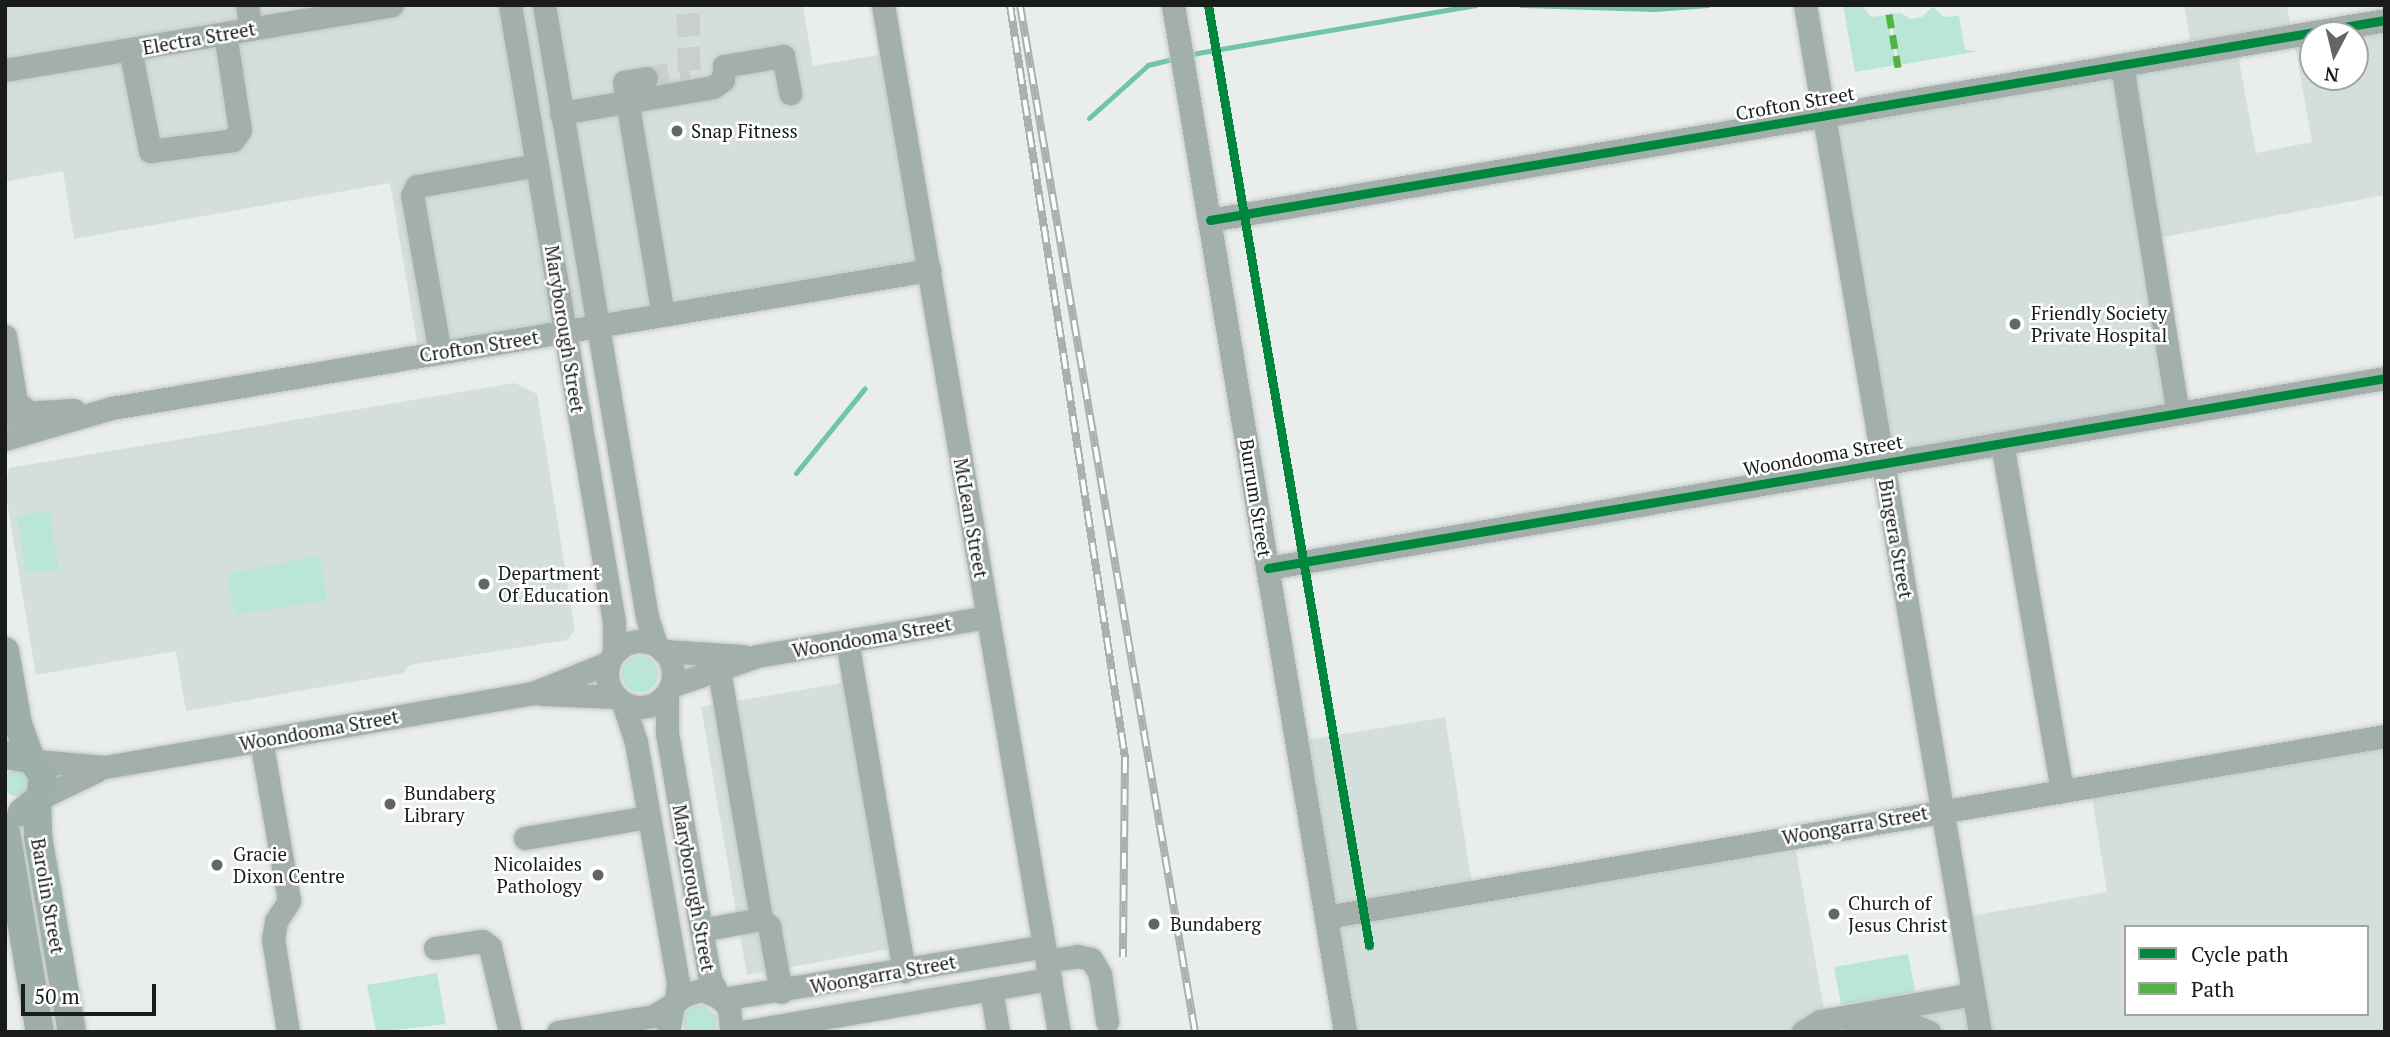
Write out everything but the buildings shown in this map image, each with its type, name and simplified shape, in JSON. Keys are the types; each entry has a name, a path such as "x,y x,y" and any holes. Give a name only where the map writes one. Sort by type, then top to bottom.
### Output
{"main road":[{"path":"5,651 24,758"},
{"name":"Barolin Street","path":"24,758 44,783 39,800 38,837 72,1032"},
{"path":"5,811 23,812 39,800"},
{"name":"Barolin Street","path":"5,826 40,1032"}],"street":[{"path":"247,5 251,29"},
{"name":"Electra Street","path":"5,70 251,29 353,8 392,5"},
{"name":"Maryborough Street","path":"510,5 614,622 611,658"},
{"name":"Maryborough Street","path":"544,5 647,617 660,648"},
{"name":"McLean Street","path":"883,5 1059,1032"},
{"name":"Burrum Street","path":"1172,5 1345,1032"},
{"name":"Bingera Street","path":"1805,5 1980,1032"},
{"name":"Crofton Street","path":"1210,220 2385,20"},
{"path":"130,49 150,151 233,140 240,130 225,33"},
{"path":"561,113 717,86 725,76 724,66 783,57 790,93"},
{"path":"2122,65 2178,413"},
{"path":"646,78 624,82 663,315"},
{"path":"440,352 412,195 417,186 537,165"},
{"name":"Crofton Street","path":"5,439 112,408 929,270"},
{"path":"5,335 16,402 29,412"},
{"name":"Woondooma Street","path":"1268,568 2385,378"},
{"name":"Crofton Street","path":"5,414 112,408"},
{"path":"2002,443 2062,791"},
{"name":"Woondooma Street","path":"669,690 757,656 988,617"},
{"path":"638,641 660,648 673,667 669,690 641,708 619,700 607,681 611,658 638,641"},
{"path":"847,641 904,971"},
{"name":"Woondooma Street","path":"660,648 757,656"},
{"name":"Woondooma Street","path":"24,758 105,767 533,693 611,658"},
{"path":"719,670 761,919 769,926 780,992"},
{"name":"Maryborough Street","path":"669,690 667,733 701,930 710,979 732,1017 731,1032"},
{"name":"Woondooma Street","path":"533,693 619,700"},
{"name":"Maryborough Street","path":"619,700 636,742 677,982 668,1032"},
{"name":"Woongarra Street","path":"1326,917 2385,736"},
{"path":"261,740 289,901 276,921 273,939 288,1032"},
{"name":"Woondooma Street","path":"39,800 105,767"},
{"path":"525,838 648,817"},
{"path":"701,930 761,919"},
{"path":"435,948 482,941 490,947 510,1032"},
{"path":"1047,962 1077,956 1091,959 1100,974 1108,1021"},
{"name":"Woongarra Street","path":"675,1002 692,991 721,998 780,992 904,971 1047,962"},
{"name":"Woongarra Street","path":"742,1032 991,989 1047,962"},
{"path":"991,989 998,1032"},
{"path":"1803,1032 1820,1021 1973,995"},
{"path":"558,1032 601,1028 654,1016 675,1002"},
{"path":"1854,1032 1908,1023 1929,1032"}],"shaded area":[{"path":"5,5 803,5 813,66 890,53 927,269 419,354 390,183 74,239 63,171 5,182"},
{"name":"Friendly Society Private Hospital","path":"2184,5 2287,5 2292,35 2236,44 2256,153 2312,142 2303,91 2369,91 2369,22 2385,19 2385,195 2158,238 2187,410 1881,461 1821,114 2192,51"},
{"name":"Friendly Society Private Hospital","path":"2299,34 2299,69 2293,35"},
{"path":"515,383 537,394 575,630 567,640 410,665 403,673 186,711 176,651 36,675 5,489 9,468"},
{"path":"860,680 906,946 747,975 701,707"},
{"path":"1445,717 1473,889 1793,834 1824,1009 1969,986 1959,918 2107,892 2090,784 2385,734 2385,1032 1343,1032 1295,742"}],"green space":[{"path":"1843,5 1862,5 1871,17 1887,15 1896,65 1855,72"},
{"path":"1933,6 1943,17 1959,16 1965,50 1979,51 1899,65 1890,14 1901,13 1910,19 1922,17"},
{"path":"50,511 59,569 26,574 17,516"},
{"path":"320,556 327,601 235,615 228,573"},
{"path":"640,656 653,661 658,674 653,687 640,692 627,687 622,674 627,661"},
{"path":"16,770 26,773 29,783 26,793 16,796 6,793 3,783 6,773"},
{"path":"1908,954 1915,992 1841,1005 1834,967"},
{"path":"437,973 446,1024 376,1032 367,985"},
{"path":"704,1005 717,1017 716,1032 684,1032 684,1015 692,1007"}],"waterway":[{"path":"1186,55 1476,5"},
{"path":"1521,5 1654,9 1708,5"},
{"path":"1089,118 1148,65 1176,58"},
{"path":"796,473 865,388"}],"tunnel":[{"path":"646,78 689,70 688,5"}],"railway":[{"path":"1010,5 1125,757 1123,957"},
{"path":"1020,5 1195,1032"}],"marked path":[{"path":"1889,14 1898,67"}],"cycle path":[{"path":"1208,5 1369,945"},
{"path":"1210,220 2385,20"},
{"path":"1268,568 2385,378"}],"place":[{"name":"Snap Fitness","path":"677,131"},
{"name":"Friendly Society Private Hospital","path":"2015,324"},
{"name":"Department Of Education","path":"484,584"},
{"name":"Bundaberg Library","path":"390,804"},
{"name":"Gracie Dixon Centre","path":"217,865"},
{"name":"Nicolaides Pathology","path":"598,875"},
{"name":"Church of Jesus Christ","path":"1834,914"},
{"name":"Bundaberg","path":"1154,924"}]}
